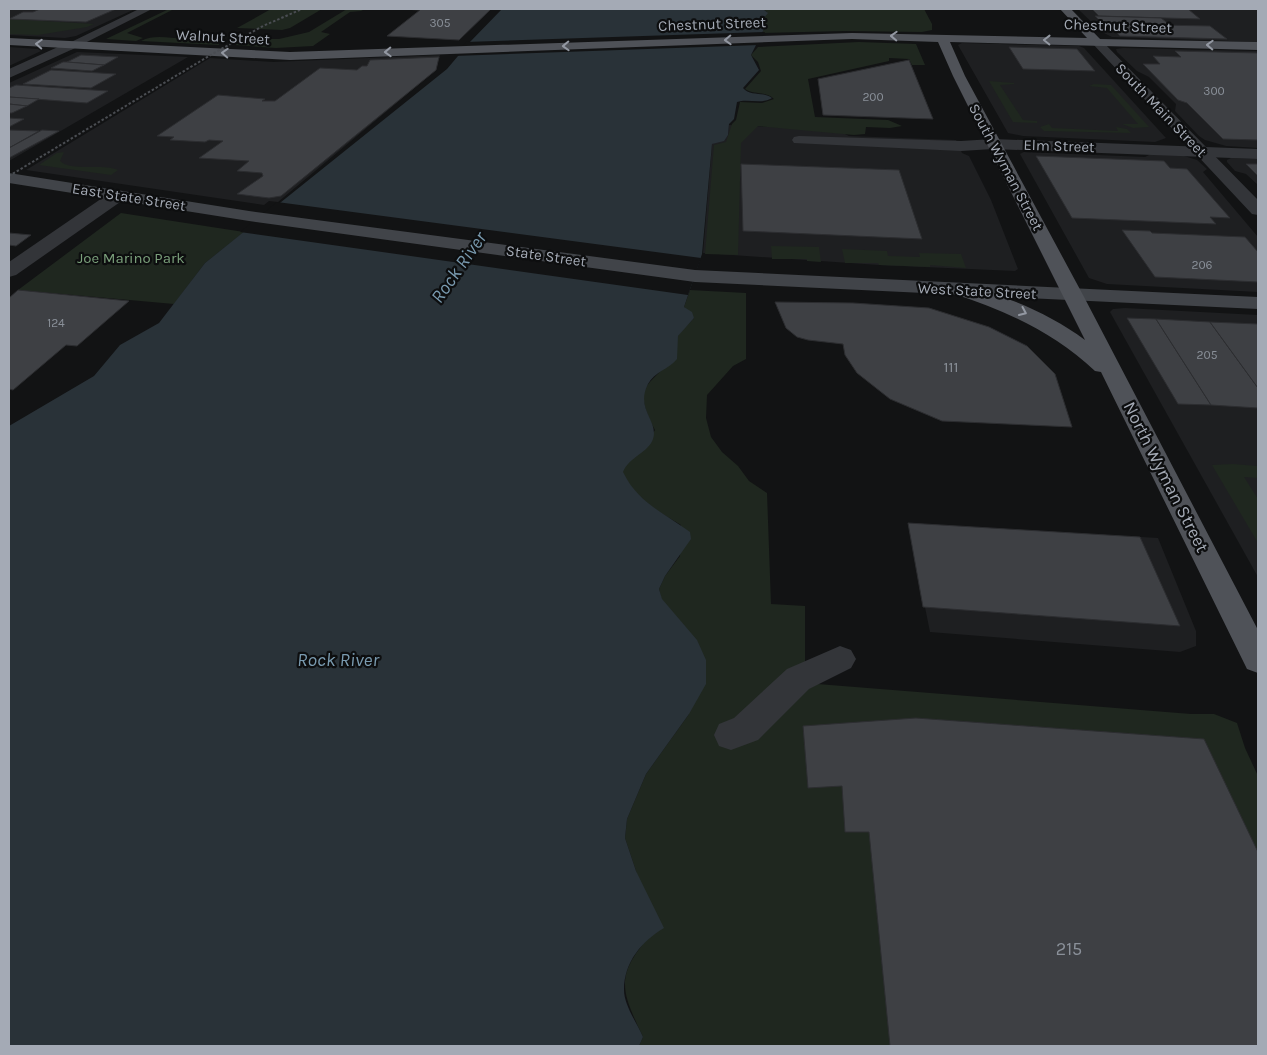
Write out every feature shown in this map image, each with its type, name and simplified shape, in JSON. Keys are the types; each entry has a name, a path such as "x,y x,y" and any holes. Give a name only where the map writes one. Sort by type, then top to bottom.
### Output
{"main road":[{"name":"South Main Street","path":"1065,9 1096,41"},
{"name":"Chestnut Street","path":"436,50 852,36 1258,46"},
{"name":"South Wyman Street","path":"942,37 993,144 1073,295"},
{"name":"Walnut Street","path":"9,42 290,56 436,50"},
{"name":"East State Street","path":"9,178 249,216"},
{"name":"State Street","path":"249,216 695,276"},
{"name":"West State Street","path":"695,276 1258,303"},
{"path":"961,290 1011,306 1054,327 1074,340 1116,380"},
{"name":"North Wyman Street","path":"1073,295 1258,660"}],"street":[{"path":"9,74 147,9"},
{"name":"South Main Street","path":"1096,41 1258,210"},
{"name":"Elm Street","path":"799,140 961,146 993,144 1258,154"},
{"path":"9,271 117,196"},
{"path":"731,735 746,729 798,679 840,659"}],"shaded area":[{"path":"9,9 135,9 76,36 65,38 9,35"},
{"path":"1078,9 1258,9 1258,42 1112,37 1102,32"},
{"path":"962,43 1079,46 1084,48 1166,138 1155,142 1023,136 1008,133 958,45"},
{"path":"9,47 38,49 41,51 9,66"},
{"path":"1116,49 1258,51 1258,148 1226,146 1205,140 1199,136 1175,111 1176,104 1149,77 1137,71 1117,52"},
{"path":"77,52 188,57 9,161 9,83"},
{"path":"440,55 436,70 278,202 269,201 264,205 26,170 210,58 273,62"},
{"path":"729,125 837,130 849,136 956,140 962,153 969,156 991,200 1018,269 1015,271 879,265 703,253 712,144 728,135"},
{"path":"1024,152 1145,157 1151,154 1181,155 1197,160 1207,169 1203,172 1258,237 1258,292 1107,284 1089,278 1020,154"},
{"path":"1231,158 1258,159 1258,185 1246,174 1235,171 1227,162"},
{"path":"1113,309 1258,315 1258,577 1110,312"},
{"path":"908,523 1158,538 1196,631 1196,646 1180,652 930,632"}],"green space":[{"path":"169,9 174,9 127,33 143,38 136,41 106,39"},
{"path":"271,9 322,9 290,28 282,30 237,28"},
{"path":"347,9 365,9 350,12 321,32 330,34 313,46 276,48 235,45 246,39 279,39 309,32"},
{"path":"763,9 924,9 932,24 932,30 922,32 762,33 764,29 760,23 767,12"},
{"path":"9,19 94,24 87,27 38,35 9,34"},
{"path":"200,35 227,37 218,41 219,45 141,41 156,37 185,38"},
{"path":"859,42 916,44 925,65 912,65 909,59 889,58 889,61 808,79 815,117 888,120 902,126 890,128 866,127 865,134 854,135 758,126 741,143 738,255 705,254 714,145 726,142 732,124 736,120 740,102 762,103 774,99 745,89 761,71 758,62 751,55 758,47"},
{"path":"989,81 1014,83 1000,85 1023,120 1037,121 1037,123 1013,122"},
{"path":"1094,84 1111,85 1149,127 1133,128 1122,124 1138,124 1107,88 1089,86"},
{"path":"1049,124 1052,128 1118,131 1116,127 1127,129 1131,133 1044,131 1040,127"},
{"path":"64,152 60,161 71,166 104,167 118,170 111,175 39,165 57,153"},
{"name":"Joe Marino Park","path":"121,213 244,232 205,263 174,304 18,290"},
{"path":"771,246 819,247 821,262 807,261 807,259 772,259"},
{"path":"842,249 887,251 888,256 920,257 919,253 961,254 966,268 930,265 930,267 879,265 878,263 845,263"},
{"path":"690,290 746,293 746,359 733,366 707,395 706,418 711,437 722,452 738,466 749,481 767,493 771,604 805,606 805,683 1191,714 1214,714 1237,723 1245,748 1258,776 1258,1046 639,1046 643,1037 626,996 626,974 630,963 649,937 636,871 625,838 627,819 646,774 689,714 659,589 665,576 680,556 681,525 640,497 622,472 626,463 641,452 655,430 647,413 644,392 668,363 676,351 679,334 694,318 684,307"},
{"path":"1212,465 1258,466 1258,478 1244,477 1258,499 1258,543"}],"water":[{"name":"Rock River","path":"502,9 763,9 768,13 760,23 764,29 751,55 759,70 743,88 746,91 772,98 763,101 737,102 734,119 729,124 728,135 724,141 712,144 702,254 684,307 692,312 694,318 678,336 677,359 654,376 648,384 644,401 653,426 653,439 651,444 630,462 623,472 636,492 652,506 690,532 691,539 665,576 659,589 662,599 697,640 706,660 706,684 689,714 646,774 627,819 625,838 636,871 664,928 648,939 636,953 627,970 624,990 626,1002 643,1037 639,1046 9,1046 9,426 94,376 120,345 159,323 205,263 447,69"}],"pier":[{"path":"765,32 759,45 454,56 466,42"},
{"path":"277,202 701,258 688,295 240,232"}],"building":[{"path":"40,9 116,9 86,22 9,19 23,12 33,12"},
{"path":"403,9 491,9 459,40 387,36 420,10"},
{"path":"1092,9 1188,9 1200,19 1099,16"},
{"path":"1095,16 1161,18 1170,25 1103,24"},
{"path":"1108,24 1210,26 1227,39 1120,36"},
{"path":"1009,47 1077,49 1095,71 1023,69"},
{"path":"1175,51 1258,53 1258,140 1223,139 1187,103 1178,100 1143,64 1160,64 1153,56 1181,57"},
{"path":"81,55 118,57 104,65 67,62"},
{"path":"439,57 436,70 281,196 269,198 237,194 263,176 262,173 237,171 249,161 199,158 223,141 170,140 174,137 157,136 218,95 275,101 320,68 357,70 362,66 367,66 370,60"},
{"path":"909,60 933,119 823,115 818,79"},
{"path":"63,62 104,65 92,71 51,68"},
{"path":"51,70 116,74 91,88 23,84"},
{"path":"16,85 108,91 87,103 9,97 9,88"},
{"path":"9,97 39,99 27,106 9,104"},
{"path":"9,104 27,106 9,113"},
{"path":"9,118 24,119 9,127"},
{"path":"9,130 39,131 9,148"},
{"path":"42,130 59,131 9,158 9,148"},
{"path":"1036,156 1164,161 1170,168 1187,169 1230,218 1210,217 1216,224 1072,218"},
{"path":"741,164 899,170 922,239 743,231"},
{"path":"1246,164 1258,164 1258,176"},
{"path":"1122,230 1245,237 1258,252 1258,282 1155,277"},
{"path":"9,233 31,235 16,246 9,245"},
{"path":"18,290 129,301 77,346 66,345 13,390 9,389 9,298"},
{"path":"775,302 853,303 929,308 989,327 1027,346 1055,374 1072,427 942,421 890,399 857,373 845,355 843,344 797,337 786,328"},
{"path":"1127,318 1156,319 1211,405 1178,404"},
{"path":"1156,319 1210,322 1258,388 1258,408 1211,405"},
{"path":"1210,322 1258,324 1258,388"},
{"path":"908,523 1140,537 1180,626 923,607"},
{"path":"916,718 1204,739 1258,852 1258,1046 890,1046 869,832 845,832 842,786 808,788 803,726"}],"railway":[{"path":"9,176 214,53 263,26 302,9"}]}
